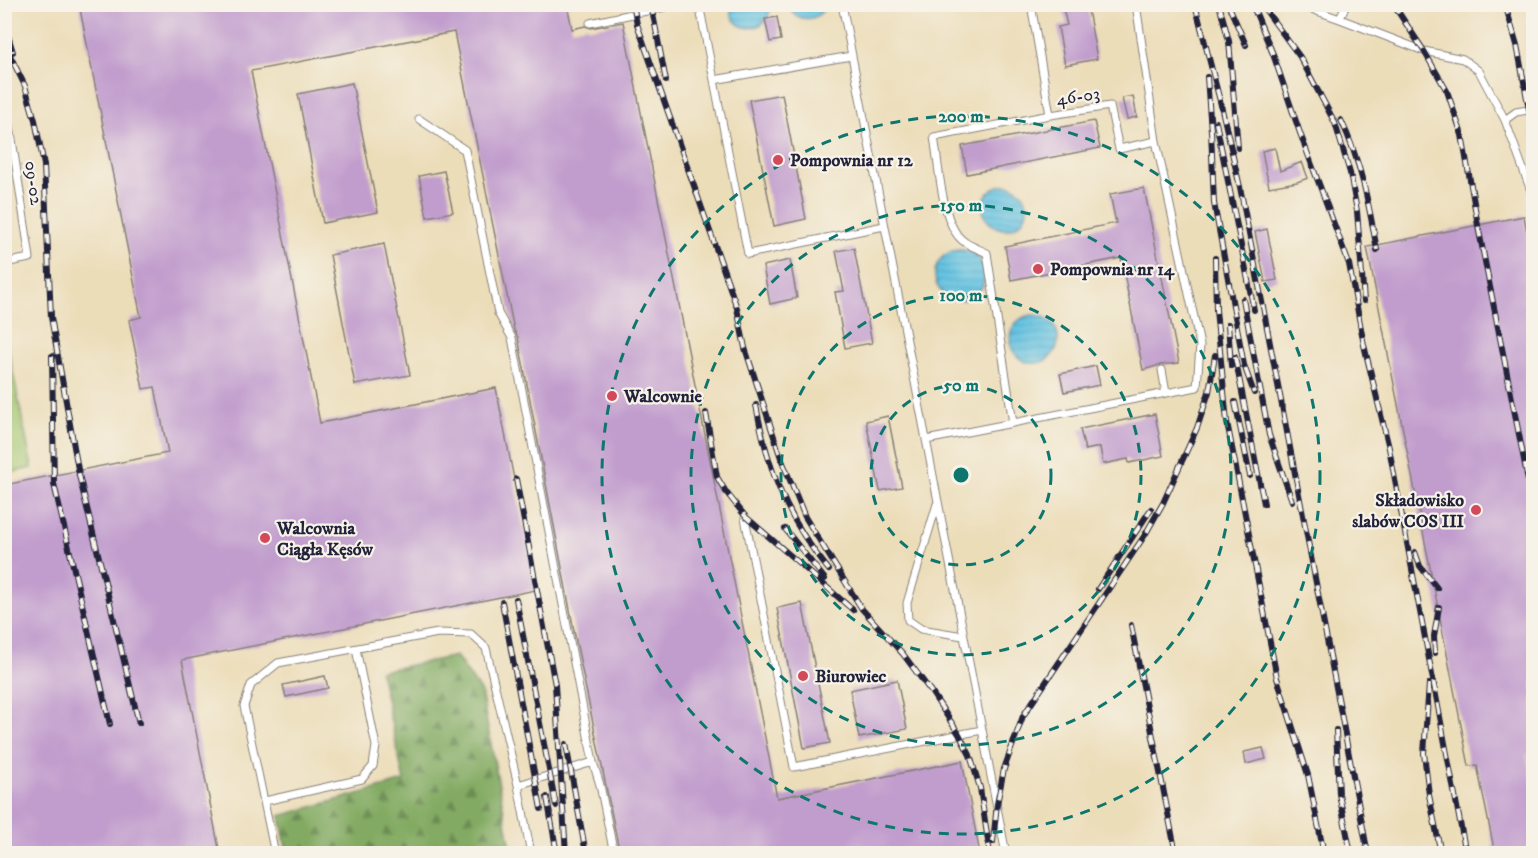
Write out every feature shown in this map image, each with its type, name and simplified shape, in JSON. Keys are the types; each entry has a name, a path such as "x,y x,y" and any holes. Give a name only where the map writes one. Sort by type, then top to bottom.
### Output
{"lane":[{"path":"590,23 679,4"},
{"path":"699,4 748,254 884,226"},
{"path":"842,4 1006,854"},
{"name":"46-03","path":"1031,4 1050,116 1110,106 1119,149 1156,141"},
{"path":"926,440 1197,387 1200,345 1156,141 1137,4"},
{"path":"1297,4 1424,51 1463,58 1479,71 1505,120 1533,199"},
{"path":"1340,19 1346,4"},
{"path":"714,80 851,56"},
{"name":"09-02","path":"4,263 30,258 5,88"},
{"path":"1505,120 1516,112 1533,109"},
{"path":"1012,423 987,253 963,241 953,230 946,210 934,137 1050,116"},
{"path":"419,119 465,150 498,313 512,338 593,762 614,854"},
{"path":"1162,370 1166,393"},
{"path":"937,501 907,603 908,620 921,629 963,636"},
{"path":"745,518 794,767 982,730"},
{"path":"275,854 244,706 251,685 278,663 438,633 471,634 486,648 518,785 531,854"},
{"path":"265,801 362,779 373,766 376,746 356,649"},
{"path":"518,785 593,762"}],"green space":[{"path":"5,333 32,468 4,474"},
{"path":"456,656 481,692 512,853 287,853 280,816 404,781 380,671"}],"water":[{"path":"770,4 769,14 758,26 750,28 743,26 736,22 732,15 731,5"},
{"path":"788,5 826,5 813,18 801,18"},
{"path":"1005,185 1020,192 1027,207 1020,222 1005,229 990,222 983,207 990,192"},
{"path":"960,250 969,252 980,261 985,275 983,284 974,295 960,300 951,298 940,289 935,275 937,266 946,255"},
{"path":"1029,315 1039,315 1054,325 1058,339 1057,348 1048,359 1039,363 1029,363 1014,353 1010,344 1010,334 1020,319"}],"building":[{"path":"79,4 567,4 572,29 623,22 777,798 962,761 980,854 620,854 575,636 518,337 514,330 454,32 251,71 320,423 496,388 536,590 182,660 220,854 4,854 4,485 168,453 155,387 143,389 129,320 141,317"},
{"path":"1062,4 1087,4 1097,59 1065,65 1058,27 1067,25"},
{"path":"777,17 781,40 770,42 765,19"},
{"path":"352,83 378,212 323,223 298,94"},
{"name":"Pompownia nr 12","path":"782,94 806,219 774,226 749,100"},
{"path":"1133,96 1137,117 1127,119 1122,98"},
{"path":"1094,121 1100,148 967,174 962,146"},
{"path":"1275,148 1280,171 1302,162 1308,178 1269,187 1262,151"},
{"path":"444,171 453,212 427,217 419,176"},
{"name":"Pompownia nr 14","path":"1144,188 1179,363 1143,370 1121,258 1011,280 1005,246 1116,223 1110,194"},
{"name":"Składowisko slabów COS III","path":"1524,216 1533,265 1533,754 1527,755 1533,788 1533,854 1495,854 1477,765 1469,766 1367,247"},
{"path":"1267,229 1277,280 1265,282 1255,232"},
{"path":"384,244 410,375 355,385 330,255"},
{"path":"854,248 872,343 845,348 835,292 844,291 836,251"},
{"path":"790,260 797,298 770,304 763,266"},
{"path":"1096,366 1100,385 1064,392 1060,374"},
{"path":"1155,414 1163,456 1129,463 1128,459 1103,464 1100,447 1085,450 1080,429"},
{"path":"888,416 902,487 880,491 866,421"},
{"name":"Biurowiec","path":"802,603 830,743 804,748 777,608"},
{"path":"325,676 328,688 286,697 283,685"},
{"path":"897,680 907,729 859,738 850,690"},
{"path":"1263,748 1266,759 1246,764 1244,752"}],"railway":[{"path":"633,4 637,24 737,308 745,348 781,458 805,517 862,609 903,654 959,734 970,755 980,788 990,854"},
{"path":"651,4 666,81"},
{"path":"1195,4 1240,187 1368,854"},
{"path":"1219,4 1229,41 1238,148"},
{"path":"1228,4 1246,45"},
{"path":"1252,4 1273,54 1349,264 1364,345 1389,448 1466,854"},
{"path":"1261,4 1300,57 1335,123 1350,173 1357,211 1364,301"},
{"path":"1393,4 1447,91 1462,135 1534,511"},
{"path":"1505,4 1517,45 1534,136"},
{"path":"6,29 13,52"},
{"path":"4,43 25,86 44,165 51,317 79,475 139,723"},
{"path":"1207,77 1211,131"},
{"path":"1341,120 1359,168 1377,250"},
{"path":"1216,122 1254,310"},
{"path":"1211,130 1214,203 1244,365 1254,393"},
{"path":"1215,258 1216,310 1227,422 1277,678 1308,775 1324,854"},
{"path":"1243,299 1269,435 1292,501"},
{"path":"1228,324 1231,366"},
{"path":"993,842 1004,769 1023,716 1145,535 1163,503 1197,428 1209,392 1215,355"},
{"path":"52,356 54,484 110,724"},
{"path":"1235,357 1264,504"},
{"path":"1235,402 1250,476"},
{"path":"756,405 766,451 781,492 801,531 829,570"},
{"path":"706,413 717,477 726,492 746,517 853,610"},
{"path":"516,479 555,685 566,854"},
{"path":"1098,589 1151,509"},
{"path":"785,529 825,579"},
{"path":"1415,552 1420,566 1437,588"},
{"path":"516,599 556,806"},
{"path":"502,602 541,809"},
{"path":"1435,653 1434,636 1439,607"},
{"path":"1131,625 1176,854"},
{"path":"1429,684 1424,753 1429,795 1441,854"},
{"path":"1336,730 1339,794 1351,854"},
{"path":"566,744 586,854"},
{"path":"547,797 557,854"}],"place":[{"name":"Pompownia nr 12","path":"778,160"},
{"name":"Pompownia nr 14","path":"1038,269"},
{"name":"Walcownie","path":"612,396"},
{"name":"Składowisko slabów COS III","path":"1476,510"},
{"name":"Walcownia Ciągła Kęsów","path":"265,538"},
{"name":"Biurowiec","path":"803,676"}]}
